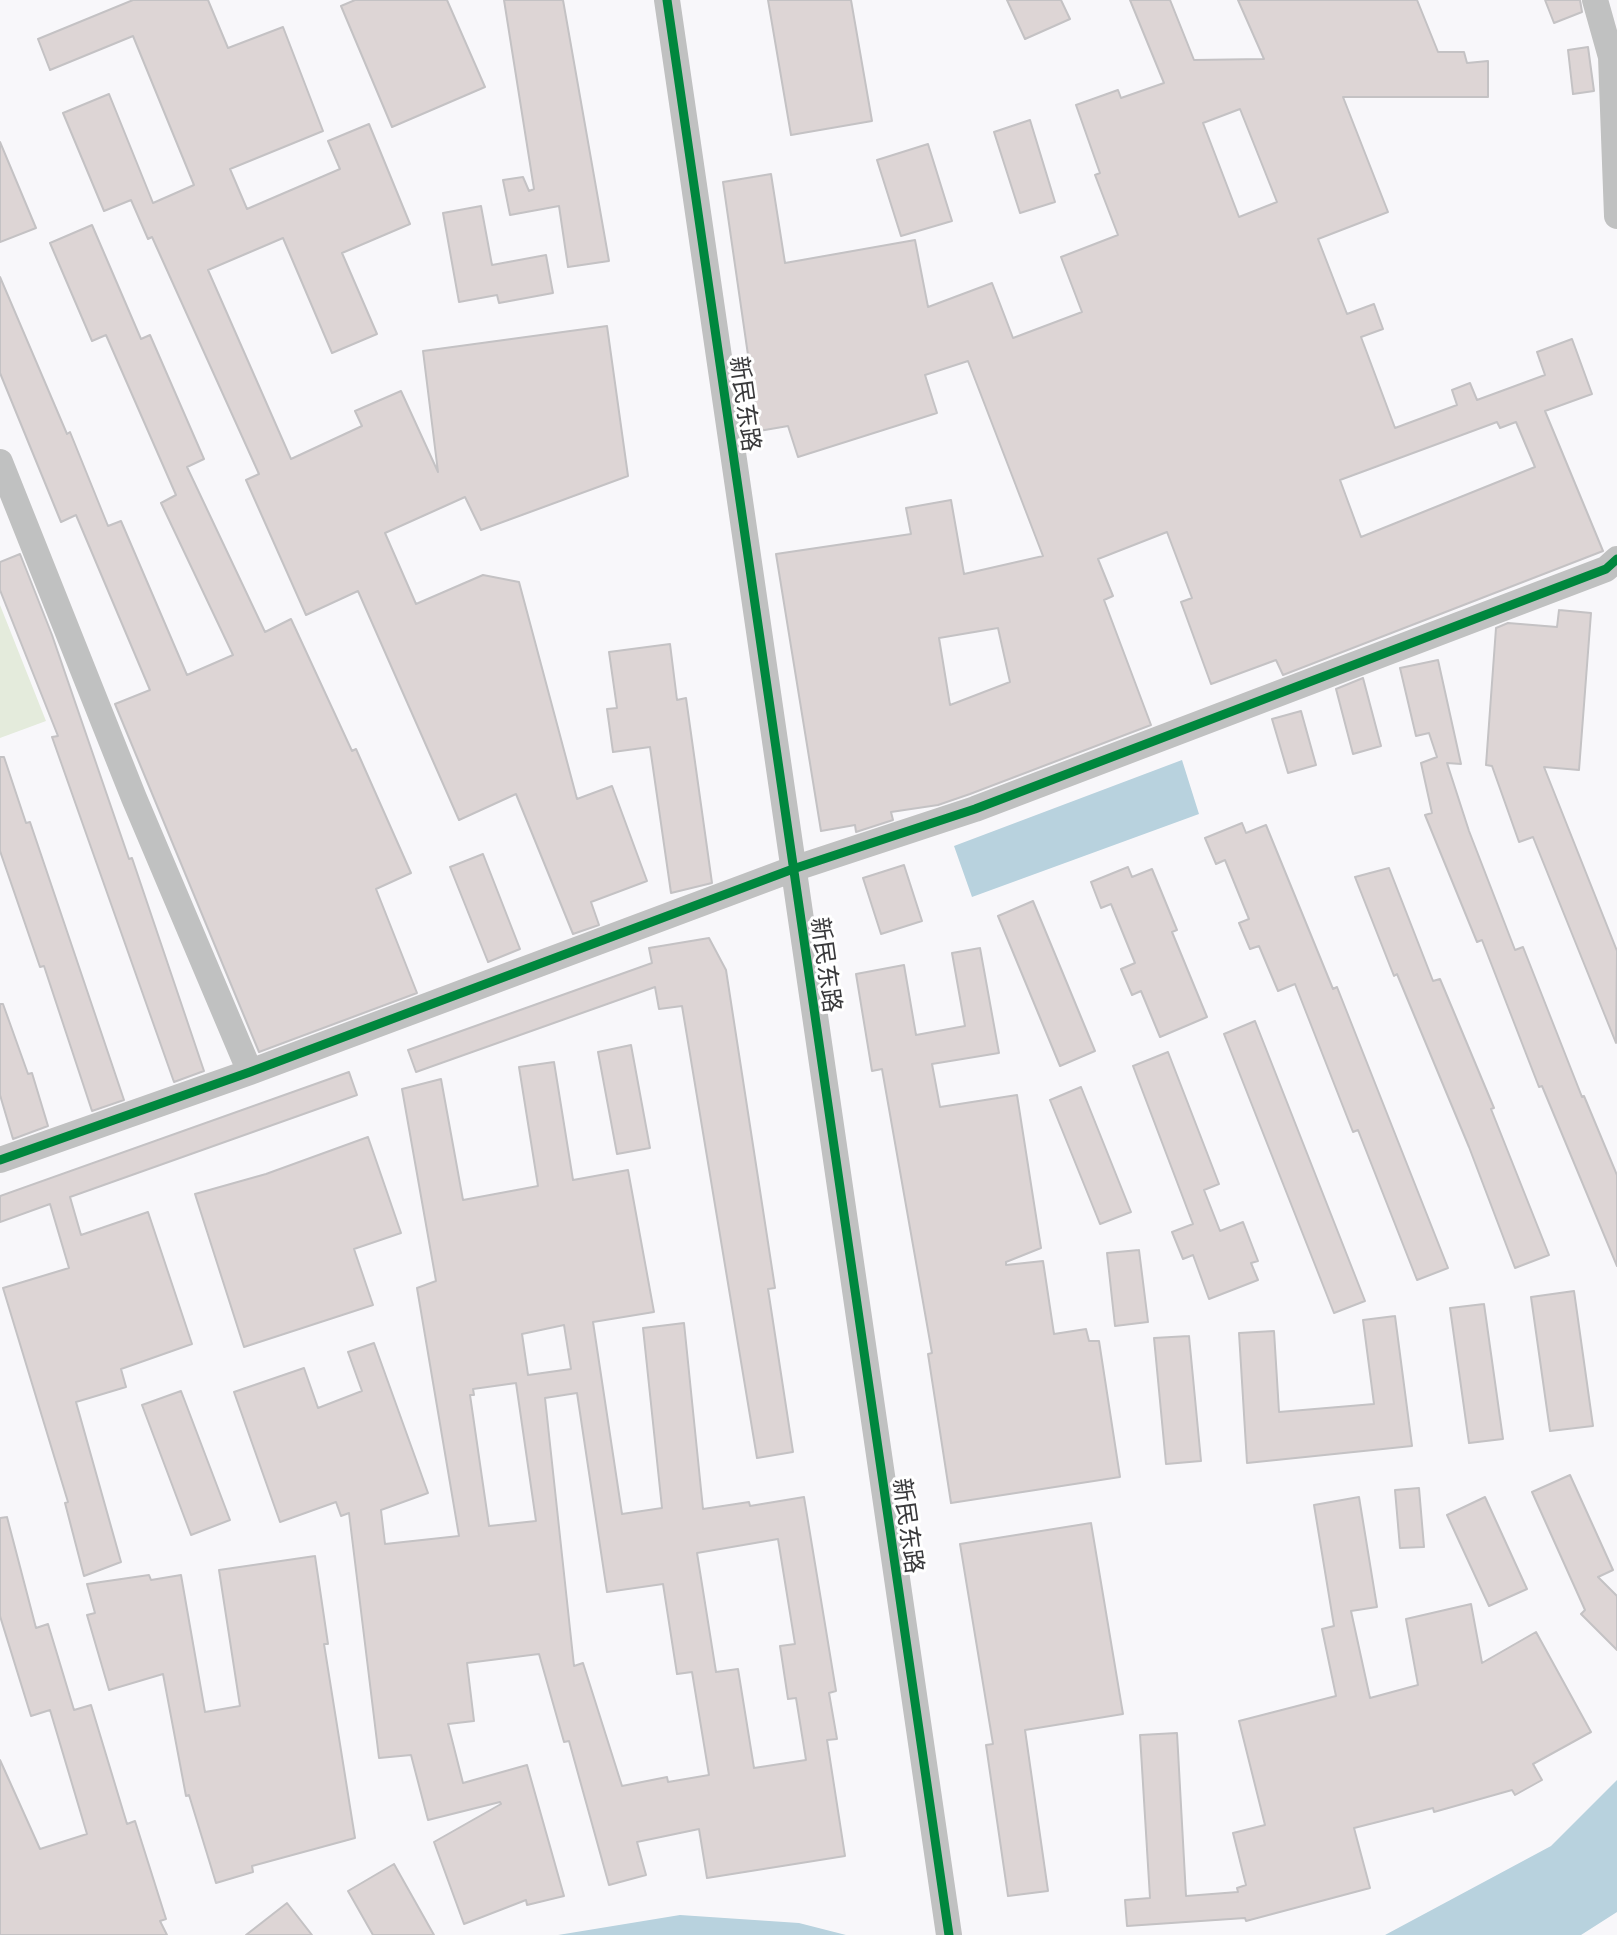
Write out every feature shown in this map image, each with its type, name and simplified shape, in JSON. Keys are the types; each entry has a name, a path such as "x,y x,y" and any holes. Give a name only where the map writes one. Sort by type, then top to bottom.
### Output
{"street":[{"name":"新民东路","path":"667,0 948,1930"},
{"path":"1595,0 1611,57 1617,216"},
{"path":"0,462 129,785 250,1072"},
{"path":"0,1160 250,1072 793,869 975,809 1606,569 1617,559"}],"green space":[{"path":"0,605 46,721 0,738"}],"water":[{"path":"1182,760 1199,814 972,897 954,846"},
{"path":"1617,1780 1617,1912 1581,1935 1385,1935 1551,1846"},
{"path":"680,1915 799,1923 846,1935 558,1935"}],"building":[{"path":"133,0 208,0 228,48 283,27 323,131 230,169 247,209 340,169 328,141 369,124 410,224 342,253 377,334 332,353 283,238 208,270 291,459 362,426 355,411 401,391 438,472 423,351 607,326 628,476 481,530 465,497 385,533 416,604 483,575 519,582 577,799 612,786 647,881 591,902 599,925 573,934 516,794 459,820 358,591 306,615 246,480 259,474 152,237 148,239 131,200 104,211 63,113 109,94 153,203 194,185 133,36 50,70 38,39"},
{"path":"355,0 447,0 485,87 392,127 341,6"},
{"path":"504,0 563,0 609,261 568,267 559,206 510,215 503,180 523,177 529,191 534,189"},
{"path":"768,0 851,0 872,121 791,135"},
{"path":"1007,0 1061,0 1070,19 1025,39"},
{"path":"1130,0 1170,0 1194,60 1264,59 1238,0 1417,0 1438,52 1464,52 1467,63 1488,61 1488,97 1343,97 1388,212 1318,239 1347,314 1374,304 1383,329 1361,337 1395,428 1457,405 1452,390 1470,383 1477,400 1545,375 1537,352 1572,339 1592,394 1545,411 1603,551 1283,675 1276,660 1211,684 1181,602 1192,598 1167,532 1098,559 1113,596 1104,600 1151,725 938,805 891,812 893,820 856,832 855,825 821,831 776,554 911,534 906,508 951,500 964,574 1043,556 968,361 925,375 937,413 798,457 788,426 759,431 723,182 771,174 785,263 915,240 928,307 992,283 1013,338 1082,312 1061,257 1118,235 1095,175 1100,173 1076,105 1118,90 1121,98 1164,83","holes":["1240,109 1277,202 1239,217 1203,123","1497,422 1500,428 1516,422 1535,467 1361,537 1340,480","998,628 1010,682 950,705 939,638"]},
{"path":"1545,0 1580,0 1582,12 1554,23"},
{"path":"1588,47 1594,91 1573,94 1568,50"},
{"path":"1030,120 1055,202 1020,213 994,132"},
{"path":"0,142 36,228 0,242"},
{"path":"928,144 952,221 901,236 877,160"},
{"path":"481,206 492,265 546,255 553,293 499,303 497,295 459,302 443,213"},
{"path":"92,225 141,339 150,335 204,459 187,467 265,632 291,619 352,751 356,749 411,873 376,889 417,993 259,1052 115,704 150,690 76,515 61,522 0,373 0,277 67,434 70,432 108,526 121,521 187,675 233,655 161,503 176,495 106,335 92,341 50,243"},
{"path":"20,554 52,635 129,859 132,858 204,1071 174,1082 52,737 58,736 0,590 0,562"},
{"path":"1559,610 1591,613 1579,770 1544,767 1617,951 1616,1043 1533,837 1519,842 1492,766 1486,765 1496,628 1508,623 1557,627"},
{"path":"670,644 677,700 686,698 712,883 671,893 650,747 613,752 607,709 617,708 609,652"},
{"path":"1438,660 1461,764 1447,763 1469,831 1515,950 1523,947 1582,1097 1584,1096 1617,1175 1617,1266 1542,1086 1539,1087 1482,940 1477,942 1425,815 1432,813 1421,763 1437,757 1429,733 1416,736 1400,668"},
{"path":"1363,678 1381,746 1353,754 1336,689"},
{"path":"1301,711 1316,765 1288,773 1272,719"},
{"path":"0,757 4,757 26,823 30,822 124,1100 92,1111 44,966 40,967 0,851"},
{"path":"1242,823 1246,833 1266,825 1333,989 1337,987 1448,1268 1417,1280 1358,1130 1353,1132 1295,984 1278,991 1259,946 1250,949 1239,923 1249,919 1225,860 1216,864 1205,838"},
{"path":"483,854 520,949 488,962 450,867"},
{"path":"904,865 922,921 881,934 863,878"},
{"path":"1128,867 1132,877 1152,869 1177,930 1172,932 1207,1017 1160,1037 1141,991 1132,995 1121,969 1135,963 1111,904 1101,908 1091,882"},
{"path":"1389,868 1433,981 1440,979 1494,1108 1491,1109 1549,1255 1515,1268 1469,1147 1397,974 1394,976 1355,877"},
{"path":"1033,901 1095,1051 1060,1066 998,916"},
{"path":"709,938 726,970 775,1288 768,1289 793,1452 757,1458 682,1006 659,1009 655,987 416,1072 408,1050 652,963 649,948"},
{"path":"980,948 999,1053 932,1064 940,1107 1017,1095 1041,1248 1006,1262 1006,1265 1043,1261 1054,1334 1086,1329 1089,1341 1099,1341 1120,1477 951,1503 928,1354 932,1353 882,1069 872,1071 856,974 904,965 916,1035 965,1026 952,953"},
{"path":"0,1004 3,1004 28,1074 32,1073 48,1126 13,1139 0,1095"},
{"path":"1255,1021 1365,1301 1334,1313 1224,1034"},
{"path":"631,1045 650,1148 617,1154 598,1052"},
{"path":"1168,1052 1219,1184 1204,1190 1220,1231 1243,1222 1258,1261 1251,1263 1258,1280 1209,1299 1193,1255 1183,1259 1172,1232 1193,1224 1133,1066"},
{"path":"554,1062 573,1180 628,1170 654,1312 593,1322 622,1514 662,1508 643,1328 684,1323 703,1509 749,1502 750,1506 804,1497 836,1691 829,1693 837,1739 827,1740 845,1856 707,1878 699,1829 637,1842 646,1875 609,1885 569,1741 564,1742 539,1654 467,1663 474,1721 448,1724 463,1783 527,1765 564,1896 527,1905 526,1900 464,1924 434,1842 501,1804 500,1802 428,1820 411,1755 379,1758 349,1513 341,1516 336,1502 280,1522 234,1392 304,1368 318,1408 362,1391 348,1352 374,1343 428,1493 381,1510 385,1544 459,1536 417,1288 436,1281 402,1089 441,1079 463,1200 538,1186 519,1067","holes":["564,1325 571,1369 528,1375 522,1334","516,1383 536,1521 489,1526 470,1395 474,1395 473,1389","577,1393 607,1592 663,1584 677,1674 692,1672 709,1775 668,1782 667,1777 622,1786 583,1663 574,1666 545,1398","778,1539 795,1644 780,1646 788,1699 796,1698 806,1760 754,1768 738,1669 716,1672 697,1553"]},
{"path":"349,1072 357,1095 70,1197 81,1235 148,1212 192,1344 121,1369 126,1387 76,1402 121,1562 84,1576 65,1503 68,1502 3,1288 69,1268 50,1204 0,1222 0,1196"},
{"path":"1081,1087 1131,1212 1100,1224 1050,1100"},
{"path":"368,1137 401,1233 354,1249 373,1305 244,1347 195,1194 266,1174"},
{"path":"1139,1250 1148,1322 1115,1326 1107,1253"},
{"path":"1574,1291 1593,1426 1550,1431 1531,1297"},
{"path":"1484,1304 1503,1439 1469,1443 1450,1308"},
{"path":"1395,1316 1412,1446 1247,1463 1239,1333 1274,1331 1279,1412 1374,1404 1363,1320"},
{"path":"1189,1336 1201,1461 1166,1464 1154,1338"},
{"path":"181,1391 230,1520 191,1535 142,1405"},
{"path":"1570,1475 1613,1570 1598,1577 1617,1596 1617,1650 1581,1614 1585,1610 1532,1492"},
{"path":"1419,1488 1424,1547 1400,1548 1395,1490"},
{"path":"1359,1497 1377,1607 1351,1611 1370,1698 1418,1685 1406,1619 1471,1604 1482,1663 1536,1632 1591,1732 1533,1764 1542,1780 1515,1795 1512,1790 1434,1812 1433,1808 1354,1828 1370,1888 1246,1921 1245,1918 1127,1926 1125,1900 1150,1898 1140,1735 1177,1733 1186,1896 1238,1892 1237,1888 1246,1885 1233,1833 1265,1825 1239,1721 1336,1696 1322,1629 1334,1626 1314,1505"},
{"path":"1485,1497 1527,1589 1489,1606 1447,1515"},
{"path":"7,1517 36,1628 48,1624 74,1710 91,1705 127,1824 135,1821 166,1919 160,1921 167,1935 0,1935 0,1760 40,1849 87,1834 50,1710 31,1716 0,1616 0,1518"},
{"path":"1091,1523 1123,1714 1025,1730 1048,1891 1008,1896 986,1745 993,1744 960,1544"},
{"path":"315,1556 328,1644 324,1644 355,1838 252,1866 253,1872 216,1883 189,1795 186,1796 163,1674 109,1690 87,1615 95,1613 87,1584 149,1575 151,1580 181,1575 205,1712 240,1706 219,1570"},
{"path":"394,1864 434,1935 373,1935 348,1891"},
{"path":"287,1903 312,1935 246,1935"}],"cycle path":[{"path":"667,0 949,1935"},
{"path":"0,1160 250,1072 793,869 975,809 1606,569 1617,559"}]}
